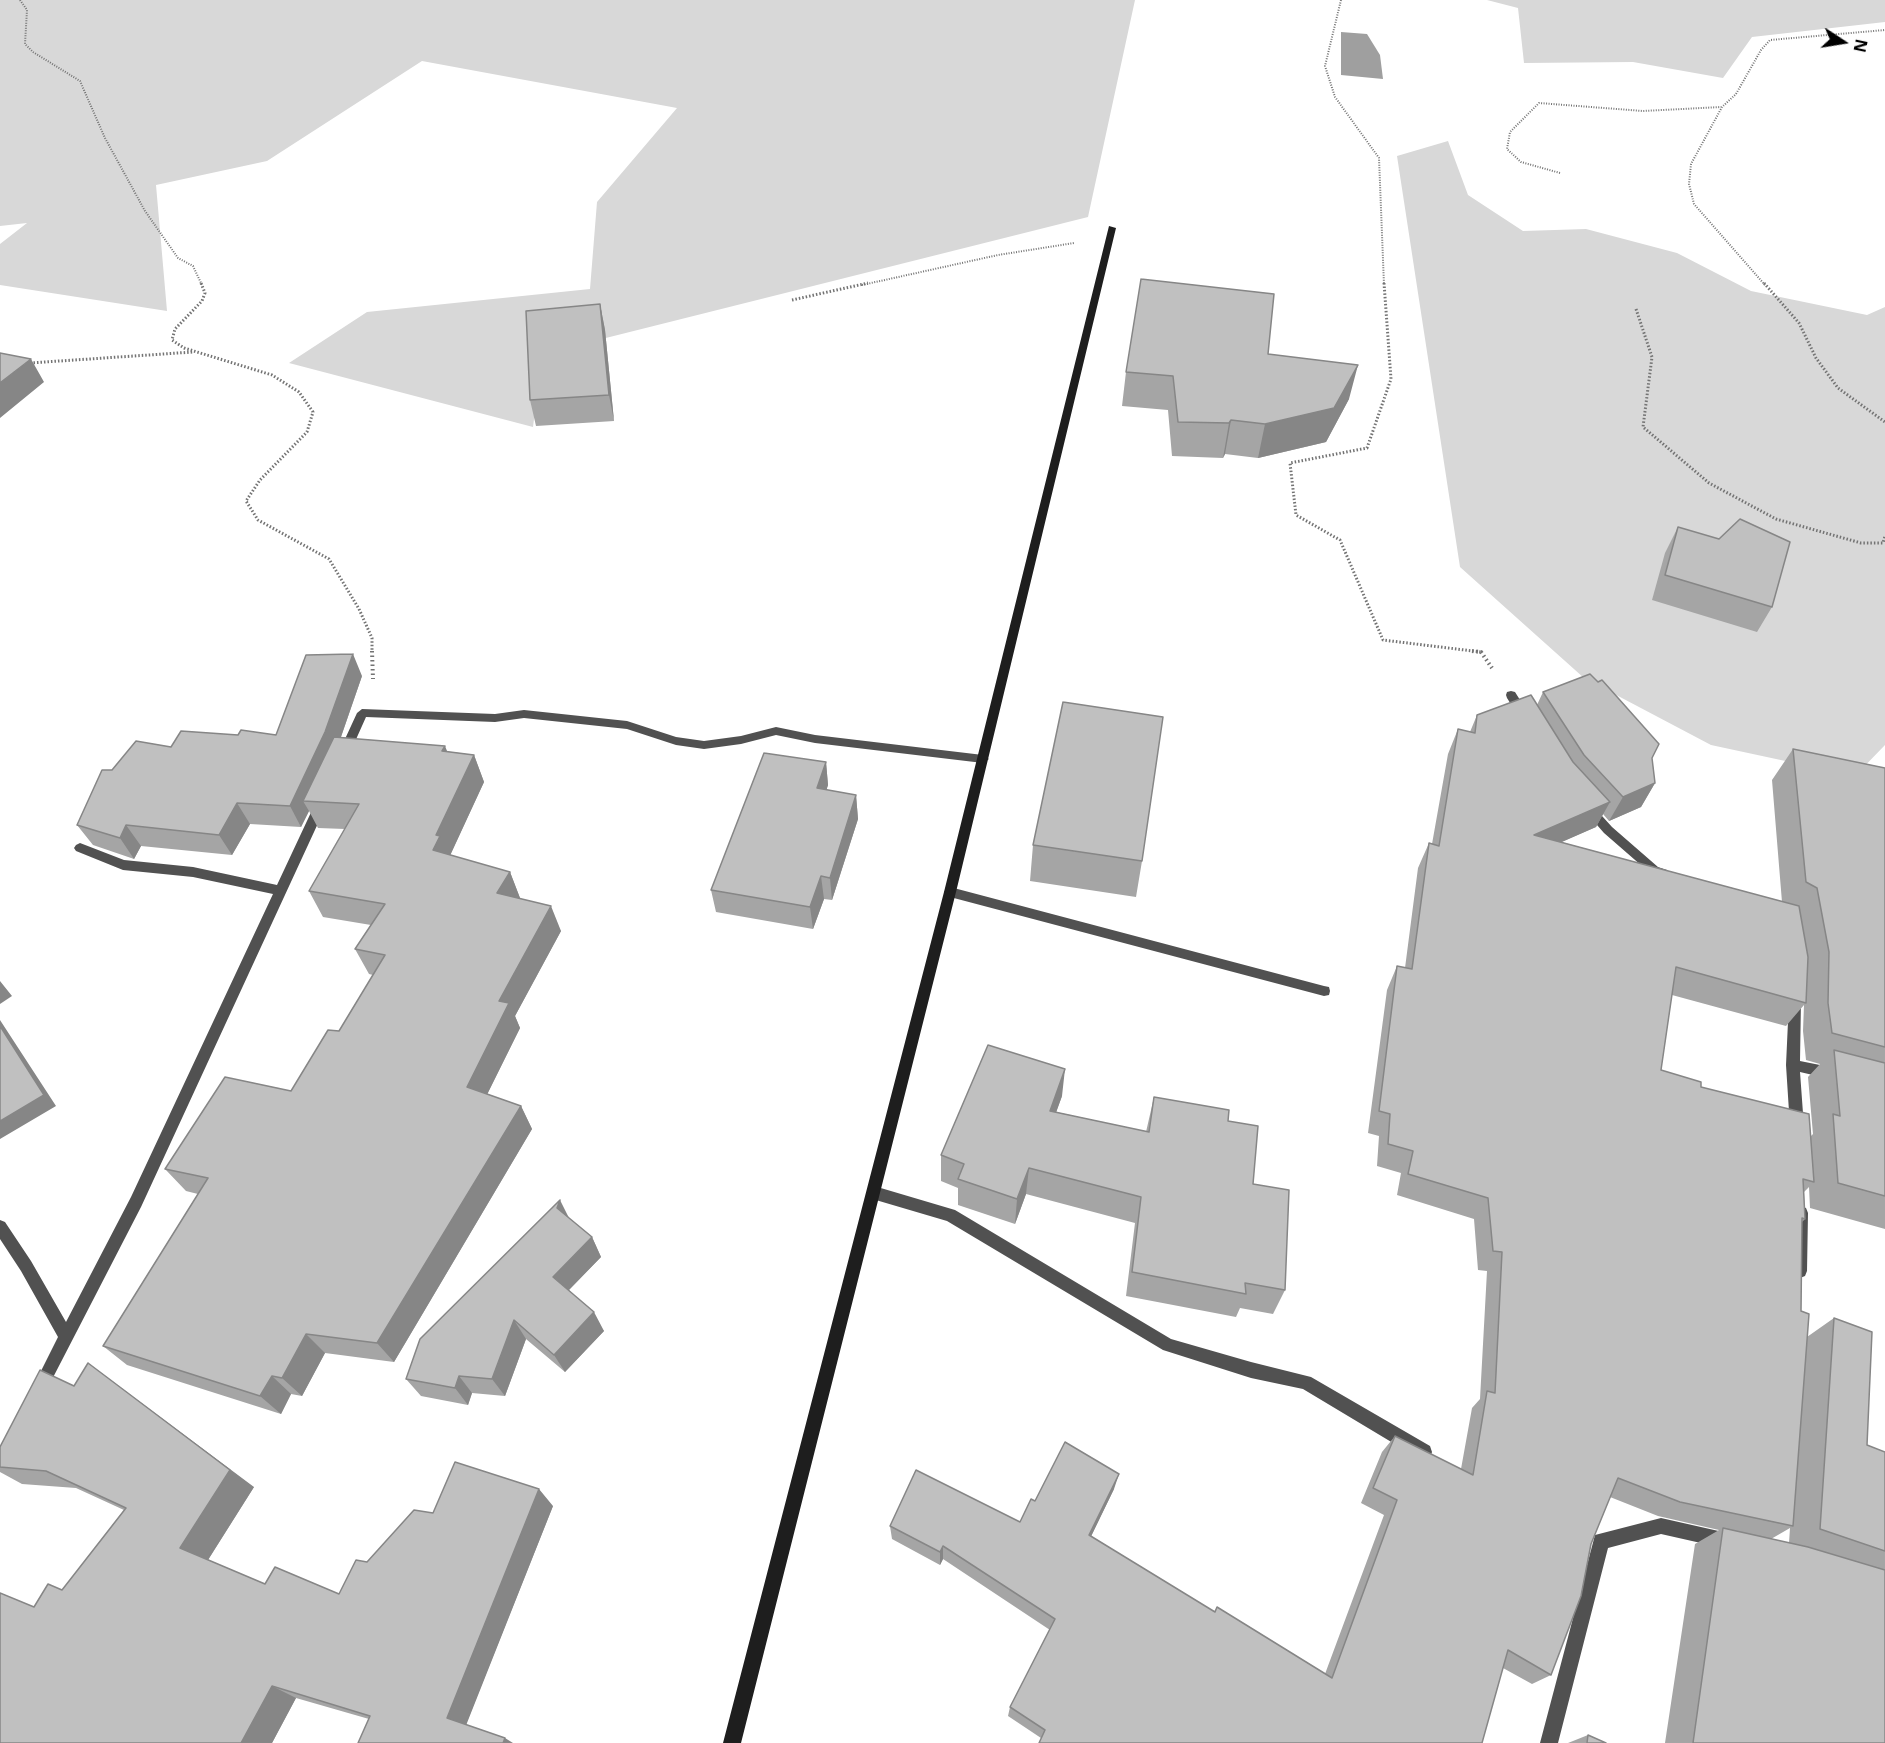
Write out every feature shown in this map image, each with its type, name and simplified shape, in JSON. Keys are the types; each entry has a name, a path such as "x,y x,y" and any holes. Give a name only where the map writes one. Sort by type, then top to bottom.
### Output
{"street":[{"path":"732,1743 950,892 1111,232"},
{"path":"1511,695 1529,724"},
{"path":"339,765 363,713 495,718 535,715 627,724 676,741 704,745 741,740 776,731 815,739 983,759"},
{"path":"31,1407 136,1202 324,796"},
{"path":"1580,799 1608,830 1654,870 1675,877"},
{"path":"80,848 123,865 193,872 281,891"},
{"path":"950,892 1324,991"},
{"path":"1796,992 1793,1065 1798,1147"},
{"path":"1793,1065 1845,1077"},
{"path":"874,1192 950,1215 1168,1345 1251,1370 1306,1382 1430,1455"},
{"path":"1799,1287 1803,1240 1800,1194"},
{"path":"0,1227 26,1266 66,1337"},
{"path":"1549,1743 1601,1541 1661,1526 1742,1545"}],"path":[{"path":"20,0 27,10 25,44 33,52 80,81 105,138 145,211 178,258 193,266 198,274 205,293 202,301 175,329 172,340 183,348 272,375 299,393 314,412 307,432 260,480 246,501 258,520 329,559 359,609 372,638 374,689 363,713"},
{"path":"1341,0 1325,66 1335,97 1379,158 1381,245 1391,379 1367,448 1290,463 1296,515 1340,540 1383,640 1481,652 1511,695"},
{"path":"1885,30 1770,40 1761,50 1736,94 1722,107 1691,164 1689,184 1694,204 1799,323 1816,358 1838,388 1885,422"},
{"path":"1560,172 1521,162 1507,149 1510,132 1539,103 1644,111 1722,107"},
{"path":"792,300 1111,232"},
{"path":"1636,309 1652,357 1643,427 1709,483 1776,519 1861,543 1883,543 1885,536"},
{"path":"23,363 69,362 197,352"}],"shaded area":[{"path":"0,0 1135,0 1088,217 542,354 533,427 289,363 367,312 590,289 597,202 677,108 422,61 267,161 156,185 167,311 0,285 0,244 27,223 0,226"},
{"path":"1487,0 1885,0 1885,22 1752,37 1723,78 1633,62 1524,63 1518,8"},
{"path":"1341,32 1367,34 1380,55 1383,79 1341,75"},
{"path":"1448,141 1468,195 1523,231 1586,229 1677,253 1751,291 1867,315 1885,307 1885,745 1855,776 1711,745 1584,678 1460,567 1397,156"}],"building":[{"path":"1141,279 1274,294 1268,354 1358,365 1334,408 1265,424 1231,420 1229,423 1178,422 1173,376 1126,372"},
{"path":"600,304 609,395 530,400 526,311"},
{"path":"0,353 31,359 0,383"},
{"path":"1740,519 1790,542 1772,607 1665,575 1678,527 1719,539"},
{"path":"353,654 325,732 290,806 237,803 219,835 126,825 120,838 77,825 102,770 112,770 136,741 171,747 181,731 238,735 241,730 276,735 306,655"},
{"path":"1590,674 1598,682 1602,680 1659,744 1652,758 1655,783 1623,797 1584,755 1543,692"},
{"path":"1531,695 1573,762 1610,802 1534,835 1799,906 1808,957 1806,1003 1676,967 1661,1070 1701,1082 1701,1087 1809,1114 1814,1182 1803,1179 1805,1219 1802,1218 1801,1311 1809,1314 1793,1526 1680,1502 1618,1478 1591,1544 1581,1596 1551,1675 1508,1650 1482,1743 1039,1743 1045,1730 1010,1707 1055,1619 943,1546 940,1552 890,1526 916,1470 1020,1522 1031,1499 1035,1501 1065,1442 1119,1474 1089,1535 1215,1612 1217,1607 1332,1678 1397,1500 1373,1488 1395,1436 1473,1475 1487,1391 1495,1393 1502,1252 1493,1251 1488,1198 1408,1174 1413,1151 1388,1144 1390,1114 1379,1111 1397,966 1412,969 1429,843 1439,846 1458,729 1475,733 1477,715"},
{"path":"1063,702 1163,717 1142,861 1033,845"},
{"path":"334,737 445,746 442,751 474,755 436,835 440,836 433,850 510,872 497,893 551,906 499,1001 509,1003 467,1087 521,1106 377,1343 306,1334 282,1378 272,1376 260,1396 103,1346 208,1178 165,1169 225,1077 291,1091 328,1030 339,1031 385,955 355,949 385,904 309,891 359,804 303,801"},
{"path":"1793,749 1885,768 1885,1047 1832,1033 1828,1003 1829,952 1817,888 1806,882"},
{"path":"764,753 826,762 817,788 856,795 830,878 821,876 810,907 711,890"},
{"path":"0,1026 44,1095 0,1121"},
{"path":"988,1045 1065,1069 1050,1111 1149,1132 1154,1097 1229,1110 1228,1121 1258,1126 1253,1184 1289,1190 1285,1290 1245,1283 1246,1294 1132,1272 1141,1197 1029,1168 1017,1199 958,1179 964,1164 941,1155"},
{"path":"1834,1050 1885,1063 1885,1196 1838,1183 1833,1114 1840,1116"},
{"path":"560,1200 557,1208 592,1237 553,1277 594,1312 554,1355 514,1320 492,1379 459,1376 455,1388 406,1379 420,1339"},
{"path":"1834,1318 1872,1332 1867,1445 1885,1452 1885,1551 1820,1529"},
{"path":"88,1363 230,1470 180,1548 265,1584 275,1567 339,1594 356,1560 367,1562 414,1510 433,1513 455,1462 539,1489 447,1718 505,1738 503,1743 358,1743 370,1716 272,1686 241,1743 0,1743 0,1593 34,1607 48,1584 62,1590 126,1508 46,1471 0,1467 0,1447 40,1370 74,1386"},
{"path":"1723,1528 1808,1547 1885,1570 1885,1743 1693,1743"},
{"path":"1588,1735 1606,1743 1587,1743"}]}
